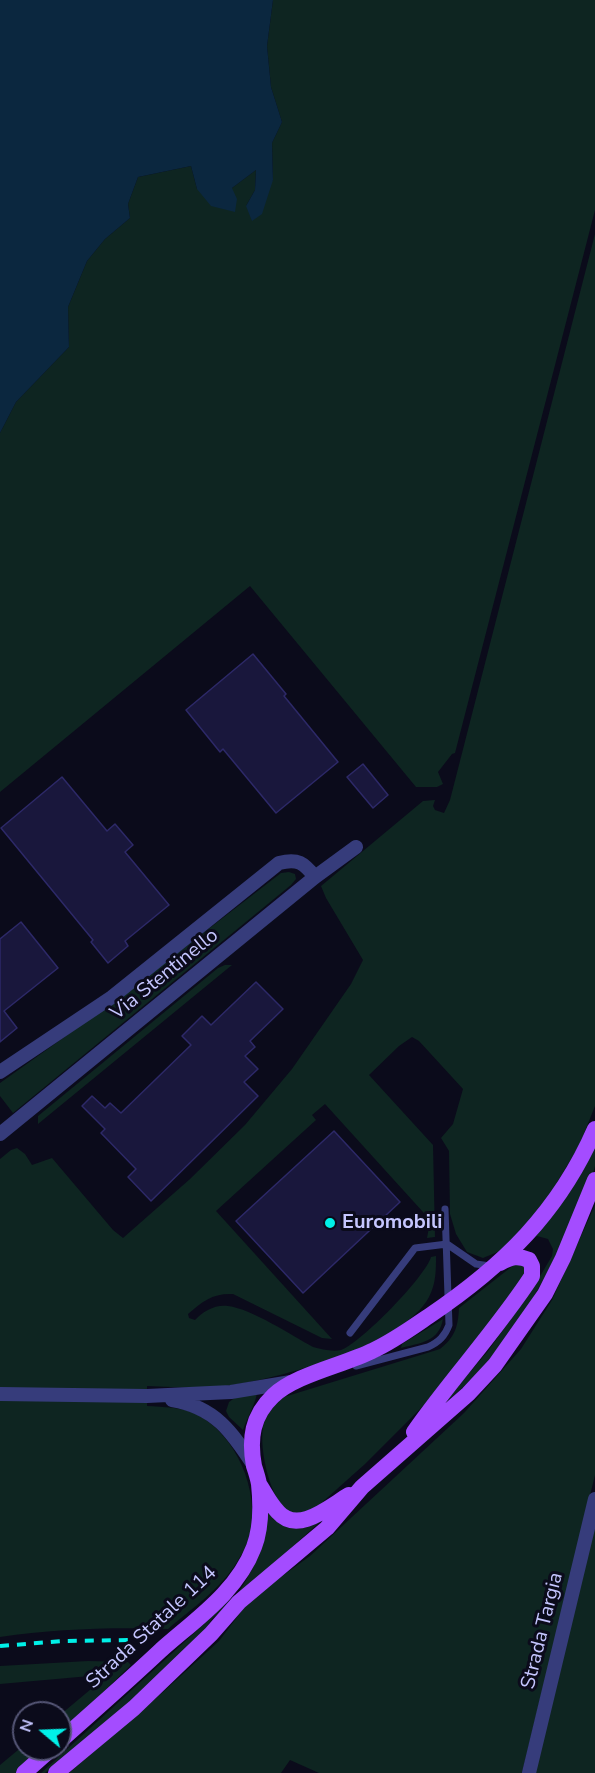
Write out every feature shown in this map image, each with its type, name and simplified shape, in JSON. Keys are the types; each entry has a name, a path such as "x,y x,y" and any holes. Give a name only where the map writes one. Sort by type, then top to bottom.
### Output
{"main road":[{"name":"Strada Statale 114","path":"72,1730 219,1600 246,1564 258,1533 257,1475 251,1447 251,1433 264,1405 275,1394 301,1379 391,1342 448,1303 497,1264 533,1227 560,1194 582,1159 595,1129"},
{"name":"Strada Statale 114","path":"56,1773 135,1708 211,1635 239,1602 327,1528 362,1487 468,1394 495,1365 544,1294 563,1258 595,1180"},
{"path":"402,1450 435,1402 484,1343 532,1276 532,1266 529,1260 520,1256 511,1257 497,1264"},
{"path":"257,1475 279,1514 296,1521 307,1520 362,1487"},
{"path":"24,1773 38,1761"}],"street":[{"name":"Via Stentinello","path":"0,1134 315,877 356,847"},
{"path":"0,1072 112,997 279,863 291,860 305,865 315,877"},
{"path":"0,1140 18,1120"},
{"path":"0,1394 147,1396 231,1392 301,1379"},
{"path":"147,1396 188,1403 206,1410 219,1420 237,1440 257,1475"},
{"name":"Strada Targia","path":"529,1773 595,1499"}],"lane":[{"path":"301,1379 396,1356 439,1342 449,1325 445,1209"},
{"path":"350,1333 415,1248 447,1244 476,1264 487,1266 497,1264"}],"green space":[{"path":"273,0 595,0 595,210 455,753 438,772 443,784 437,787 416,787 250,586 0,792 0,433 16,402 69,347 68,307 87,261 105,239 130,218 128,204 138,177 191,166 197,189 232,188 256,170 255,190 246,206 273,180 272,143 282,122 271,87 267,46"},
{"path":"595,234 595,1106 579,1146 542,1207 500,1251 483,1258 467,1252 456,1234 450,1214 449,1151 441,1138 453,1124 463,1089 419,1041 412,1037 399,1046 369,1075 433,1145 435,1237 427,1238 430,1222 423,1212 325,1104 312,1115 316,1120 216,1211 332,1339 322,1338 233,1294 209,1299 188,1314 189,1318 195,1320 210,1309 219,1306 238,1308 260,1317 313,1347 338,1351 350,1345 377,1323 418,1279 431,1257 436,1256 436,1272 429,1297 415,1314 394,1330 367,1345 305,1368 225,1386 196,1388 147,1386 147,1406 179,1409 196,1414 223,1435 242,1465 248,1482 252,1517 249,1537 239,1559 214,1590 168,1629 84,1629 0,1637 0,1159 17,1148 25,1154 32,1165 52,1158 113,1230 123,1238 190,1179 245,1125 292,1069 351,984 363,960 321,886 423,801 435,800 433,806 435,810 444,813 450,800"},
{"path":"281,873 295,874 296,879 291,885 13,1113 0,1096 0,1083 115,1001"},
{"path":"232,965 38,1124 38,1116 218,968"},
{"path":"595,1143 595,1166 592,1177 538,1288 523,1314 488,1361 446,1402 488,1351 533,1288 552,1256 553,1249 548,1239 537,1236 529,1240"},
{"path":"595,1205 595,1475 522,1773 319,1773 290,1760 281,1773 69,1773 219,1641 247,1604 310,1556 464,1413 521,1349 552,1300"},
{"path":"515,1264 522,1265 526,1271 526,1277 424,1405 365,1464 309,1514 293,1514 284,1507 272,1487 265,1461 262,1436 268,1414 277,1403 284,1397 440,1349 455,1331 459,1308"},
{"path":"443,1319 441,1327 433,1337 422,1343 401,1348 402,1344"},
{"path":"257,1393 243,1430 226,1411 229,1402 236,1397"},
{"path":"266,1512 286,1525 298,1528 305,1528 321,1521 212,1619 199,1638 126,1706 72,1751 72,1745 239,1592 251,1571 263,1535"},
{"path":"595,1514 595,1773 535,1773"},
{"path":"88,1661 128,1662 131,1665 72,1722 72,1705 91,1689 90,1676 0,1684 0,1666"},
{"path":"12,1755 12,1761 30,1761 17,1773 0,1773 0,1765"},
{"path":"54,1761 60,1761 45,1773 41,1773"}],"water":[{"path":"0,0 273,0 267,46 271,87 282,122 272,143 273,180 262,214 252,221 246,206 255,190 256,170 232,188 237,199 235,212 211,206 197,189 191,166 138,177 128,204 130,218 105,239 87,261 68,307 69,347 16,402 0,433"}],"building":[{"path":"253,654 338,762 276,813 223,749 220,752 186,710"},
{"path":"363,764 388,795 373,808 347,777"},
{"path":"62,777 107,831 115,824 133,845 125,852 169,905 125,941 128,946 108,963 91,942 93,940 1,828"},
{"path":"21,922 58,968 4,1011 17,1028 0,1042 0,939"},
{"path":"256,982 283,1009 250,1041 255,1047 245,1056 258,1069 244,1082 258,1096 151,1201 128,1177 136,1169 101,1133 105,1129 82,1106 92,1096 105,1108 110,1103 121,1113 191,1045 182,1036 202,1016 211,1025"},
{"path":"334,1131 400,1202 303,1293 236,1221"}],"railway":[{"path":"0,1646 63,1641 130,1640"}],"place":[{"name":"Euromobili","path":"330,1223"}]}
